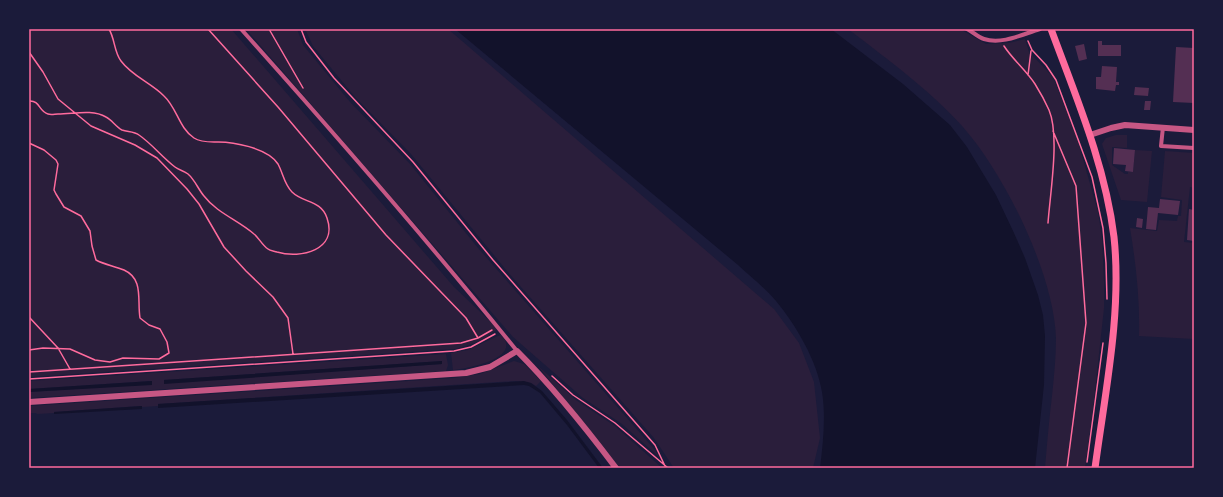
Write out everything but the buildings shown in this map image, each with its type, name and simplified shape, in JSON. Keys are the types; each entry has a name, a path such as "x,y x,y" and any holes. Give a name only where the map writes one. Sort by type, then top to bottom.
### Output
{"main road":[{"path":"1051,29 1090,136 1100,170 1111,218 1116,273 1114,328 1095,468"}],"street":[{"path":"241,29 424,239 516,351 537,372 572,412 616,468"},
{"path":"967,29 984,39 1000,40 1014,38 1040,29"},
{"path":"1090,136 1111,128 1125,125 1194,130"},
{"path":"1163,127 1161,146 1194,148"},
{"path":"29,402 466,373 490,368 516,351"}],"path":[{"path":"29,101 34,101 47,114 77,114 88,112 105,117 123,130 137,133 176,168 188,174 195,182 203,196 217,210 255,235 268,250 285,254 304,254 316,251 322,246 326,239 329,224 326,214 316,204 293,193 285,184 279,166 270,155 234,143 206,142 194,139 183,127 173,106 165,97 150,84 128,70 120,61 109,29"},
{"path":"208,29 278,107 386,235 466,318 478,338"},
{"path":"269,29 303,88"},
{"path":"301,29 306,42 334,78 413,162 493,260 655,445 665,466"},
{"path":"1026,33 1032,50 1046,65 1056,80 1092,177 1103,228 1107,301"},
{"path":"1000,40 1010,56 1036,85 1050,111 1053,131 1054,158 1048,222"},
{"path":"1028,75 1032,50"},
{"path":"29,52 43,72 58,99 91,126 134,145 157,158 187,188 199,204 224,247 273,297 288,318 293,355"},
{"path":"1053,131 1076,186 1086,323 1067,468"},
{"path":"29,143 44,150 56,160 58,164 54,190 64,207 81,216 90,231 96,260 106,265 124,270 136,278 139,291 138,306 140,318 149,325 160,329 167,342 169,353 159,359 123,358 110,362 95,360 70,349 43,348 29,350"},
{"path":"29,317 58,348 70,369"},
{"path":"29,372 461,343 478,338 497,326"},
{"path":"29,379 454,351 471,347 500,331"},
{"path":"1086,468 1103,343"},
{"path":"549,374 573,395 615,423 668,468"}],"shaded area":[{"path":"29,29 231,29 454,287 496,327 496,330 476,342 454,349 29,377"},
{"path":"246,29 297,29 303,45 350,102 410,164 478,248 655,450 659,457 622,424 583,398 513,337"},
{"path":"305,29 448,29 774,309 799,343 814,382 820,438 813,468 674,468 654,438 507,271 411,154 355,97 313,46"},
{"path":"455,29 831,29 903,84 950,125 967,147 996,195 1014,233 1025,258 1038,295 1043,315 1045,336 1044,385 1035,468 820,468 824,420 822,392 816,368 798,332 776,301 763,287 738,265"},
{"path":"848,29 960,29 986,44 1009,43 1025,39 1029,52 1053,77 1077,138 1098,212 1102,238 1104,308 1085,468 1045,468 1056,353 1053,313 1047,285 1037,256 1010,198 995,171 979,147 951,114 908,76"},
{"path":"1116,135 1127,135 1127,148 1112,147 1112,165 1125,174 1128,174 1128,172 1133,172 1135,150 1152,151 1147,202 1121,200 1102,144 1106,138"},
{"path":"1165,151 1194,153 1194,188 1190,187 1184,242 1194,243 1194,339 1139,336 1137,282 1130,228 1157,231 1159,220 1177,221 1178,216 1181,216 1182,200 1161,197"},
{"path":"501,335 506,343 505,350 499,356 480,365 453,370 451,353 468,350"},
{"path":"446,354 448,365 446,371 29,398 29,392 152,384 151,381 29,389 29,381","holes":["442,361 442,364 164,383 164,380"]},
{"path":"442,361 442,364 164,384 164,380"},
{"path":"514,361 524,364 541,381 536,386 531,383 515,381 158,404 158,406 54,413 29,413 29,406 454,378 480,374"},
{"path":"538,366 576,400 615,426 662,468 620,468"},
{"path":"152,381 152,385 29,392 29,389"},
{"path":"524,381 531,383 542,391 567,420 603,468 599,468 567,425 540,393 529,386 524,385 158,408 158,404"},
{"path":"142,406 142,409 54,414 54,412"}]}
